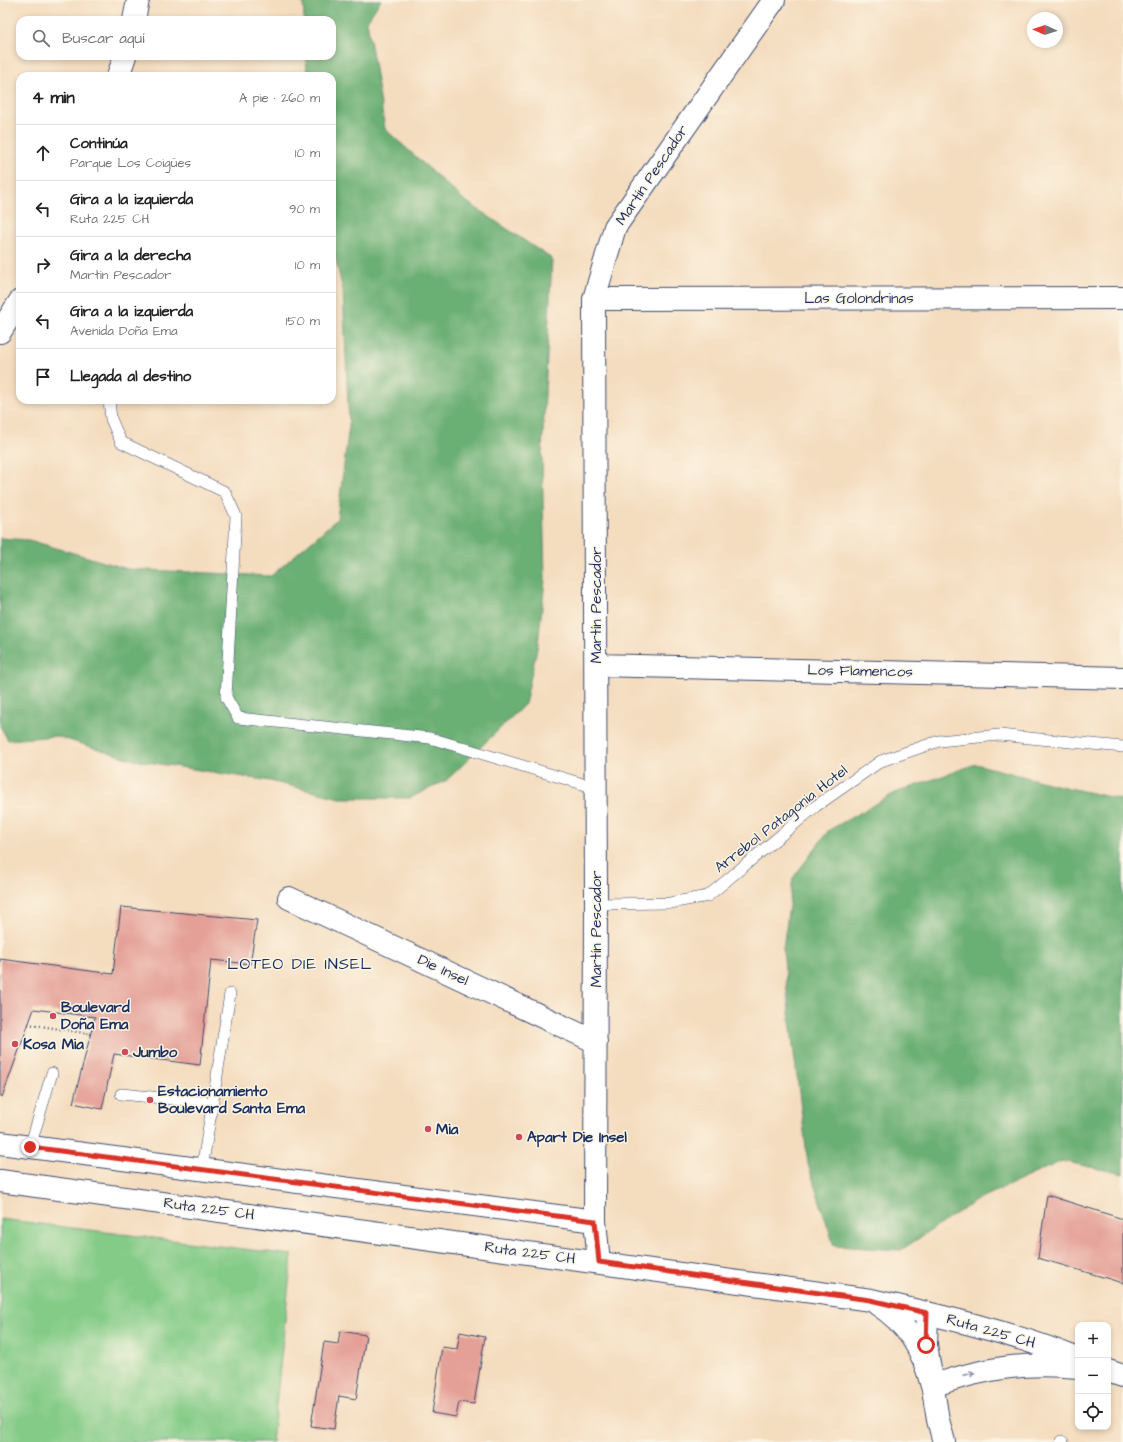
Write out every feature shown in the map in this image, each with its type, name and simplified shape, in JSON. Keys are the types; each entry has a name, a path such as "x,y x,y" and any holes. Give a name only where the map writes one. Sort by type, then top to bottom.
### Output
{"street":[{"path":"135,16 138,0"},
{"name":"Martín Pescador","path":"599,1262 595,1221 596,665 594,299 615,227 774,0"},
{"path":"119,72 124,60"},
{"name":"Las Golondrinas","path":"594,299 1123,298"},
{"path":"0,332 16,307"},
{"name":"Los Flamencos","path":"596,665 1123,678"},
{"name":"Die Insel","path":"289,898 596,1042"},
{"path":"0,1143 595,1221"},
{"name":"Ruta 225 CH","path":"0,1181 870,1300 996,1330 1075,1358"},
{"path":"870,1300 894,1317 910,1335 920,1350 932,1386"},
{"path":"927,1313 926,1345 938,1420 944,1442"},
{"path":"932,1386 962,1375 995,1368 1027,1365 1075,1367"}],"lane":[{"path":"109,404 111,419 121,442 225,492 236,516 226,697 238,718 430,738 596,788"},
{"name":"Arrebol Patagonia Hotel","path":"596,904 670,903 708,896 816,806 880,761 939,741 999,735 1123,747"},
{"path":"202,1169 230,994"},
{"path":"30,1147 52,1073"},
{"path":"121,1094 213,1103"}],"path":[{"path":"28,1024 91,1034"}],"green space":[{"path":"303,0 381,0 367,21 385,129 464,200 552,259 542,453 545,580 538,644 525,704 447,780 410,798 340,798 270,781 134,760 56,736 8,740 0,726 0,538 29,540 128,569 271,576 337,519 349,426 343,291 336,260 336,72 307,72 306,60 336,60 336,16 304,16"},
{"path":"976,764 1056,785 1123,800 1123,1174 1062,1161 977,1200 901,1250 834,1246 808,1164 789,1013 783,948 793,878 829,830 895,793"},
{"path":"0,1219 292,1255 272,1442 0,1442"}],"building":[{"path":"121,907 257,920 250,964 211,960 200,1065 114,1054 102,1109 73,1103 95,1017 34,1009 2,1097 0,1095 0,959 113,974"},
{"path":"1047,1195 1123,1219 1123,1283 1038,1258"},
{"path":"340,1331 366,1335 356,1399 339,1396 334,1429 311,1426 324,1342 338,1344"},
{"path":"460,1332 485,1337 474,1404 459,1402 456,1417 432,1413 442,1347 457,1349"}],"place":[{"name":"Boulevard Doña Ema","path":"53,1016"},
{"name":"Kosa Mia","path":"15,1044"},
{"name":"Jumbo","path":"125,1052"},
{"name":"Estacionamiento Boulevard Santa Ema","path":"150,1100"},
{"name":"Mia","path":"428,1129"},
{"name":"Apart Die Insel","path":"519,1137"}],"district":[{"name":"LOTEO DIE INSEL","path":"300,964"}],"route":[{"path":"30,1147 595,1221 599,1262 870,1300 927,1313 926,1345"}]}
